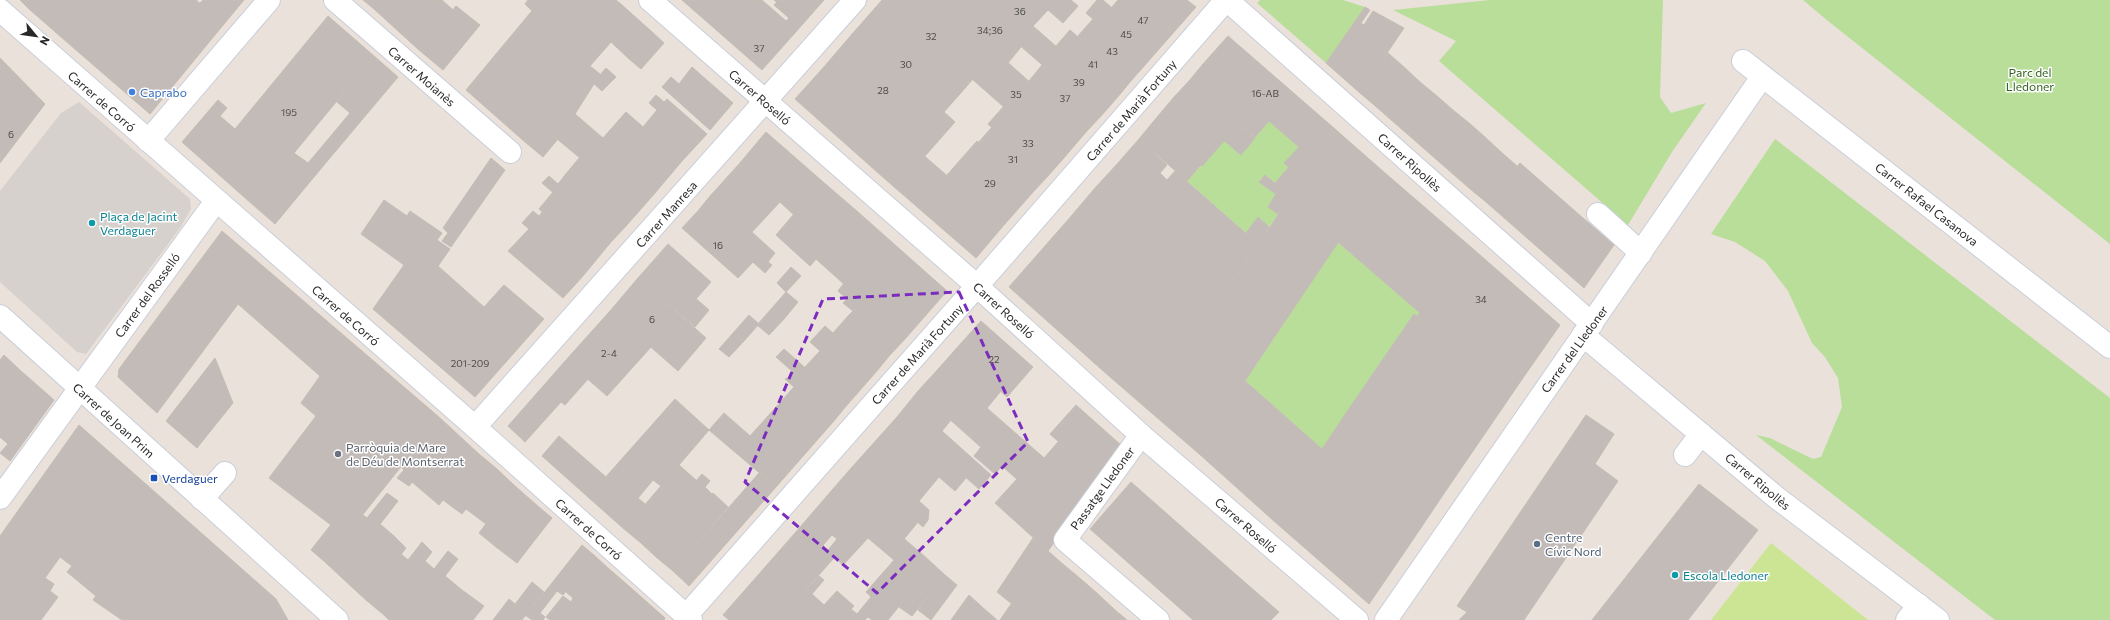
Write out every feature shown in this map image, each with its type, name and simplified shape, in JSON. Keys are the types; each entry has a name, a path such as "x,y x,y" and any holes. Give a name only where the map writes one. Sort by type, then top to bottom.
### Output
{"street":[{"path":"148,141 269,0"},
{"name":"Carrer Moianès","path":"334,0 510,152"},
{"name":"Carrer Roselló","path":"650,0 977,286 1141,435 1357,620"},
{"name":"Carrer Manresa","path":"475,428 855,0"},
{"name":"Carrer de Marià Fortuny","path":"688,618 1226,0"},
{"name":"Carrer Ripollès","path":"1226,0 1588,329 1701,434 1913,613 1938,620"},
{"name":"Carrer de Corró","path":"0,10 475,428 688,618"},
{"name":"Carrer Rafael Casanova","path":"1743,62 2110,347"},
{"name":"Carrer del Lledoner","path":"1386,620 1762,77"},
{"name":"Carrer del Rosselló","path":"0,498 216,201"},
{"path":"1598,214 1641,253"},
{"name":"Carrer de Joan Prim","path":"0,316 79,389 337,620"},
{"path":"1686,455 1701,434"},
{"name":"Passatge Lledoner","path":"1141,435 1065,540 1158,620"},
{"path":"202,499 225,473"},
{"path":"286,574 313,620"}],"highlighted area":[{"path":"959,292 1028,442 877,593 745,482 823,299"}],"green space":[{"path":"1260,0 1343,0 1365,7 1326,63 1257,3"},
{"path":"1490,0 1663,0 1660,97 1671,113 1706,103 1672,152 1628,225 1439,61 1456,41 1393,10"},
{"name":"Parc del Lledoner","path":"1803,0 2110,0 2110,244 1828,21"},
{"path":"1269,121 1299,147 1285,163 1289,167 1275,183 1265,175 1259,181 1276,194 1268,207 1278,214 1269,227 1258,217 1246,233 1187,181 1225,140 1241,154"},
{"path":"1775,139 2110,398 2110,620 1995,620 1756,435 1770,438 1813,459 1821,457 1842,407 1838,378 1825,357 1812,343 1788,291 1765,261 1735,242 1711,234"},
{"path":"1338,242 1420,313 1417,316 1414,314 1322,449 1245,381"},
{"path":"1771,543 1868,620 1711,620"}],"shaded area":[{"name":"Plaça de Jacint Verdaguer","path":"79,102 190,199 191,209 180,228 86,354 77,352 0,282 0,191 61,113"}],"building":[{"path":"20,0 37,0 29,9"},
{"path":"37,0 119,0 76,50 29,9"},
{"path":"119,0 196,0 224,24 150,114 76,50"},
{"path":"203,0 244,0 224,24 200,3"},
{"path":"363,0 382,0 374,9"},
{"path":"382,0 421,0 397,30 374,9"},
{"path":"421,0 442,0 453,10 419,50 397,30"},
{"path":"528,0 541,0 532,11 525,4"},
{"path":"541,0 616,0 622,5 525,142 466,90"},
{"path":"682,0 762,0 786,21 789,18 774,5 777,2 802,25 762,70"},
{"path":"774,0 824,0 802,25"},
{"path":"882,0 930,0 993,56 959,95 868,16"},
{"path":"930,0 994,0 1022,24 993,56"},
{"path":"994,0 1042,0 1022,24"},
{"path":"1042,0 1071,0 1078,6 1063,23 1040,3"},
{"path":"1097,0 1103,0 1159,49 1145,65 1086,13"},
{"path":"1118,0 1137,0 1174,32 1159,49 1111,8"},
{"path":"1137,0 1187,0 1196,7 1174,32"},
{"path":"1040,3 1048,10 1033,26 1025,19"},
{"path":"622,5 651,31 628,58 611,42 590,66 600,74 593,83 577,69"},
{"path":"456,6 480,25 443,70 419,50"},
{"path":"1365,7 1370,10 1361,23 1364,25 1373,11 1404,28 1360,93 1326,63"},
{"path":"328,16 374,56 252,204 182,142 218,100 227,108 220,116 235,129"},
{"path":"868,16 959,95 944,112 853,33"},
{"path":"1025,19 1116,99 1101,116 1010,37"},
{"path":"1093,19 1145,65 1130,82 1078,36"},
{"path":"1070,30 1130,82 1116,99 1056,46"},
{"path":"651,31 664,43 641,69 628,58"},
{"path":"853,33 944,112 914,147 823,68"},
{"path":"1228,36 1335,129 1314,160 1203,64"},
{"path":"1010,37 1021,47 1008,63 996,52"},
{"path":"996,52 1086,132 1063,159 972,79"},
{"path":"1388,53 1404,67 1373,104 1360,93"},
{"path":"374,56 398,77 324,165 314,156 350,113 337,102"},
{"path":"0,58 45,104 0,163"},
{"path":"1203,64 1269,121 1255,137 1189,81"},
{"path":"1042,65 1101,116 1086,132 1029,81"},
{"path":"692,67 733,103 710,130 662,87 671,77 679,84"},
{"path":"1404,67 1420,82 1389,118 1373,104"},
{"path":"606,68 616,77 602,91 593,83"},
{"path":"823,68 914,147 885,179 795,99"},
{"path":"577,69 594,84 575,114 603,138 626,112 682,161 655,193 552,104"},
{"path":"1189,81 1255,138 1241,155 1174,97"},
{"path":"1420,82 1437,96 1405,132 1389,118"},
{"path":"656,95 664,102 667,99 707,134 682,161 643,127 657,110 649,103"},
{"path":"1437,96 1453,110 1421,146 1405,132"},
{"path":"1174,97 1225,140 1202,166 1153,122"},
{"path":"552,104 655,193 641,209 538,123"},
{"path":"1004,106 1063,159 1048,176 988,124"},
{"path":"1453,110 1469,123 1437,160 1421,146"},
{"path":"944,112 955,122 925,156 914,147"},
{"path":"1153,122 1201,165 1187,181 1139,139"},
{"path":"538,123 558,139 543,157 525,142"},
{"path":"1469,123 1485,137 1453,174 1437,160"},
{"path":"992,127 1048,176 1034,191 978,143"},
{"path":"1335,129 1385,173 1296,305 1242,269"},
{"path":"766,132 822,181 794,215 739,164"},
{"path":"1485,137 1501,152 1469,188 1453,174"},
{"path":"1139,139 1167,165 1160,173 1167,180 1175,171 1258,244 1240,271 1118,163"},
{"path":"977,141 1034,191 1004,225 947,175"},
{"path":"914,147 1004,225 976,258 885,179"},
{"path":"1299,147 1314,160 1302,179 1284,163"},
{"path":"1501,152 1517,166 1486,202 1469,188"},
{"path":"294,153 308,163 314,156 324,165 275,224 252,204"},
{"path":"580,157 641,209 626,226 565,175"},
{"path":"491,158 505,170 451,247 442,241 448,233 443,228"},
{"path":"1118,163 1240,271 1221,299 1095,188"},
{"path":"1520,163 1614,245 1584,288 1486,202"},
{"path":"739,164 780,202 752,232 711,195"},
{"path":"1289,167 1302,179 1290,196 1275,183"},
{"path":"1385,173 1472,248 1450,273 1441,266 1432,276 1443,286 1420,313 1338,242"},
{"path":"565,175 626,226 611,242 542,183 549,176 558,184"},
{"path":"1265,175 1290,196 1278,214 1268,207 1276,194 1259,182"},
{"path":"822,181 858,212 810,266 776,235"},
{"path":"1095,188 1221,299 1184,354 1116,294 1131,277 1067,221"},
{"path":"553,192 611,242 597,259 539,209"},
{"path":"711,195 775,253 768,262 772,265 765,273 697,212"},
{"path":"384,200 407,216 410,211 442,233 437,240 450,249 395,328 373,309 404,265 361,234"},
{"path":"533,211 539,216 543,211 597,259 583,276 522,223"},
{"path":"697,212 753,262 738,278 682,228"},
{"path":"858,212 947,291 905,339 816,259"},
{"path":"1258,217 1269,227 1258,244 1246,233"},
{"path":"1067,221 1131,277 1116,294 1052,238"},
{"path":"529,229 583,276 563,298 508,251"},
{"path":"222,231 425,405 331,525 269,478 316,416 301,403 320,376 238,304 157,413 118,377 119,369"},
{"path":"1052,238 1145,319 1115,353 1023,271"},
{"path":"668,244 711,282 696,299 653,261"},
{"path":"1472,248 1560,325 1525,375 1453,326 1444,339 1417,316 1443,286 1432,276 1441,266 1450,273"},
{"path":"653,261 709,310 695,327 638,278"},
{"path":"438,266 484,307 504,285 544,319 475,397 395,328"},
{"path":"791,267 801,276 786,292 777,283"},
{"path":"1242,269 1296,305 1197,452 1147,409"},
{"path":"1023,271 1115,353 1101,369 1009,287"},
{"path":"638,278 706,338 678,371 610,311"},
{"path":"844,283 905,339 890,355 848,316 853,311 843,303 847,299 838,291"},
{"path":"786,292 798,302 784,319 772,308"},
{"path":"772,308 784,319 769,335 757,325"},
{"path":"610,311 651,347 607,396 566,360"},
{"path":"1414,314 1444,339 1453,326 1525,375 1447,489 1357,428 1344,416"},
{"path":"749,315 759,324 744,341 734,332"},
{"path":"848,316 890,355 876,372 833,333"},
{"path":"1145,319 1184,354 1147,409 1101,369"},
{"path":"981,321 1033,367 1007,397 955,350"},
{"path":"825,326 876,372 862,388 810,342"},
{"path":"734,332 744,341 729,357 719,349"},
{"path":"784,349 847,405 833,422 785,379 789,378 793,372 776,357"},
{"path":"955,350 1001,391 987,408 940,367"},
{"path":"820,351 862,388 847,405 805,367"},
{"path":"4,355 21,371 0,398 0,360"},
{"path":"215,358 233,403 197,448 166,421"},
{"path":"566,360 588,379 565,405 561,402 525,442 508,426"},
{"path":"940,367 1067,478 1058,491 1077,508 1067,524 918,391"},
{"path":"21,371 37,385 0,434 0,398"},
{"path":"1245,381 1322,449 1320,452 1327,459 1305,484 1296,477 1286,487 1297,497 1275,522 1197,452"},
{"path":"37,385 54,400 10,461 0,453 8,444 0,437 0,434"},
{"path":"794,387 833,422 790,471 750,436"},
{"path":"918,391 951,420 942,431 991,475 979,489 897,417"},
{"path":"675,399 709,430 661,486 653,480 638,498 645,504 624,529 588,497"},
{"path":"425,405 440,418 384,488 369,476"},
{"path":"1076,405 1122,446 1099,478 1050,434"},
{"path":"724,413 790,471 776,487 709,430"},
{"name":"Centre Cívic Nord","path":"1586,415 1614,434 1595,464 1618,481 1524,620 1459,620 1467,612 1457,606"},
{"path":"1344,416 1357,428 1447,489 1408,547 1336,497 1345,484 1334,474 1339,469 1320,452"},
{"path":"897,417 966,478 955,491 939,477 919,501 929,510 928,520 923,527 853,466"},
{"path":"440,418 453,430 409,486 397,478 404,470 401,467"},
{"path":"79,425 276,599 259,620 122,620 93,600 96,596 67,572 72,566 60,557 45,578 54,584 50,591 58,597 41,620 0,620 0,536"},
{"path":"453,430 479,454 439,505 412,482"},
{"path":"559,436 606,477 588,497 542,456"},
{"path":"1058,442 1099,478 1087,496 1044,458"},
{"path":"981,447 1002,466 995,474 974,456"},
{"path":"479,454 497,469 462,514 443,500"},
{"path":"1327,459 1339,469 1334,474 1345,484 1336,497 1408,547 1369,604 1275,522 1297,497 1286,487 1296,477 1305,484"},
{"path":"679,465 696,480 641,543 624,529"},
{"path":"853,466 918,522 904,539 839,482"},
{"path":"497,469 515,486 486,524 466,509"},
{"path":"759,473 776,487 689,586 673,571"},
{"path":"702,474 710,481 705,487 712,494 656,557 641,543"},
{"path":"369,476 384,488 325,562 311,550"},
{"path":"1067,478 1087,496 1077,508 1058,491"},
{"path":"1017,479 1067,524 1048,551 995,503"},
{"path":"839,482 874,512 826,567 809,551 813,548 795,533","holes":["832,535 837,539 828,550 823,545"]},
{"path":"1131,482 1182,527 1141,574 1090,529"},
{"name":"Escola Lledoner","path":"1699,484 1758,530 1688,620 1592,620"},
{"path":"515,486 532,501 496,547 479,533"},
{"path":"387,493 398,501 340,576 325,562 363,515 367,518"},
{"path":"713,493 728,507 673,571 656,557"},
{"path":"532,501 552,518 517,563 496,547"},
{"path":"874,512 909,543 894,560 868,538 843,565 834,557"},
{"path":"380,524 394,536 354,589 340,576"},
{"path":"1182,527 1233,572 1192,619 1141,574"},
{"path":"795,533 813,548 809,551 826,567 779,620 729,620 723,615"},
{"path":"394,536 406,548 366,600 354,589"},
{"path":"1033,538 1048,551 1012,604 997,592"},
{"path":"422,542 432,552 384,615 366,600 401,554 408,560"},
{"path":"909,543 922,554 868,617 865,620 841,620 851,609 857,614 871,597 866,592"},
{"path":"582,545 595,556 563,595 557,591 540,613 533,607"},
{"path":"448,551 458,559 412,620 389,620 384,615 425,561 434,569"},
{"path":"1048,551 1064,565 1027,620 1000,620"},
{"path":"922,554 933,564 888,620 872,620 868,617"},
{"path":"595,556 608,568 566,620 550,620 546,617 563,596 571,602 573,598 566,592"},
{"path":"933,564 945,575 912,616 899,607"},
{"path":"1064,565 1082,580 1054,620 1027,620"},
{"path":"608,568 622,580 590,620 566,620"},
{"path":"1233,572 1248,585 1218,620 1192,620"},
{"path":"945,575 957,585 931,620 918,610"},
{"path":"445,576 462,590 440,618 442,620 412,620"},
{"path":"819,576 824,580 812,594 824,605 837,591 854,606 841,620 779,620"},
{"path":"622,580 665,618 664,620 590,620"},
{"path":"1082,580 1098,594 1080,620 1054,620"},
{"path":"532,582 544,592 522,620 503,620"},
{"path":"1248,585 1263,598 1244,620 1218,620"},
{"path":"462,590 484,606 473,620 442,620 440,618"},
{"path":"1098,594 1115,610 1108,620 1080,620"},
{"path":"969,595 981,606 972,620 951,620"},
{"path":"1263,598 1279,612 1271,620 1244,620"},
{"path":"276,599 288,620 259,620"},
{"path":"509,599 515,604 503,620 493,620"},
{"path":"981,606 997,620 972,620"},
{"path":"533,607 545,617 543,620 532,620 525,615"},
{"path":"1115,610 1127,620 1108,620"}],"place":[{"name":"Caprabo","path":"132,92"},
{"name":"Plaça de Jacint Verdaguer","path":"92,223"},
{"name":"Parròquia de Mare de Déu de Montserrat","path":"338,454"},
{"name":"Verdaguer","path":"154,478"},
{"name":"Centre Cívic Nord","path":"1537,544"},
{"name":"Escola Lledoner","path":"1675,575"}]}
